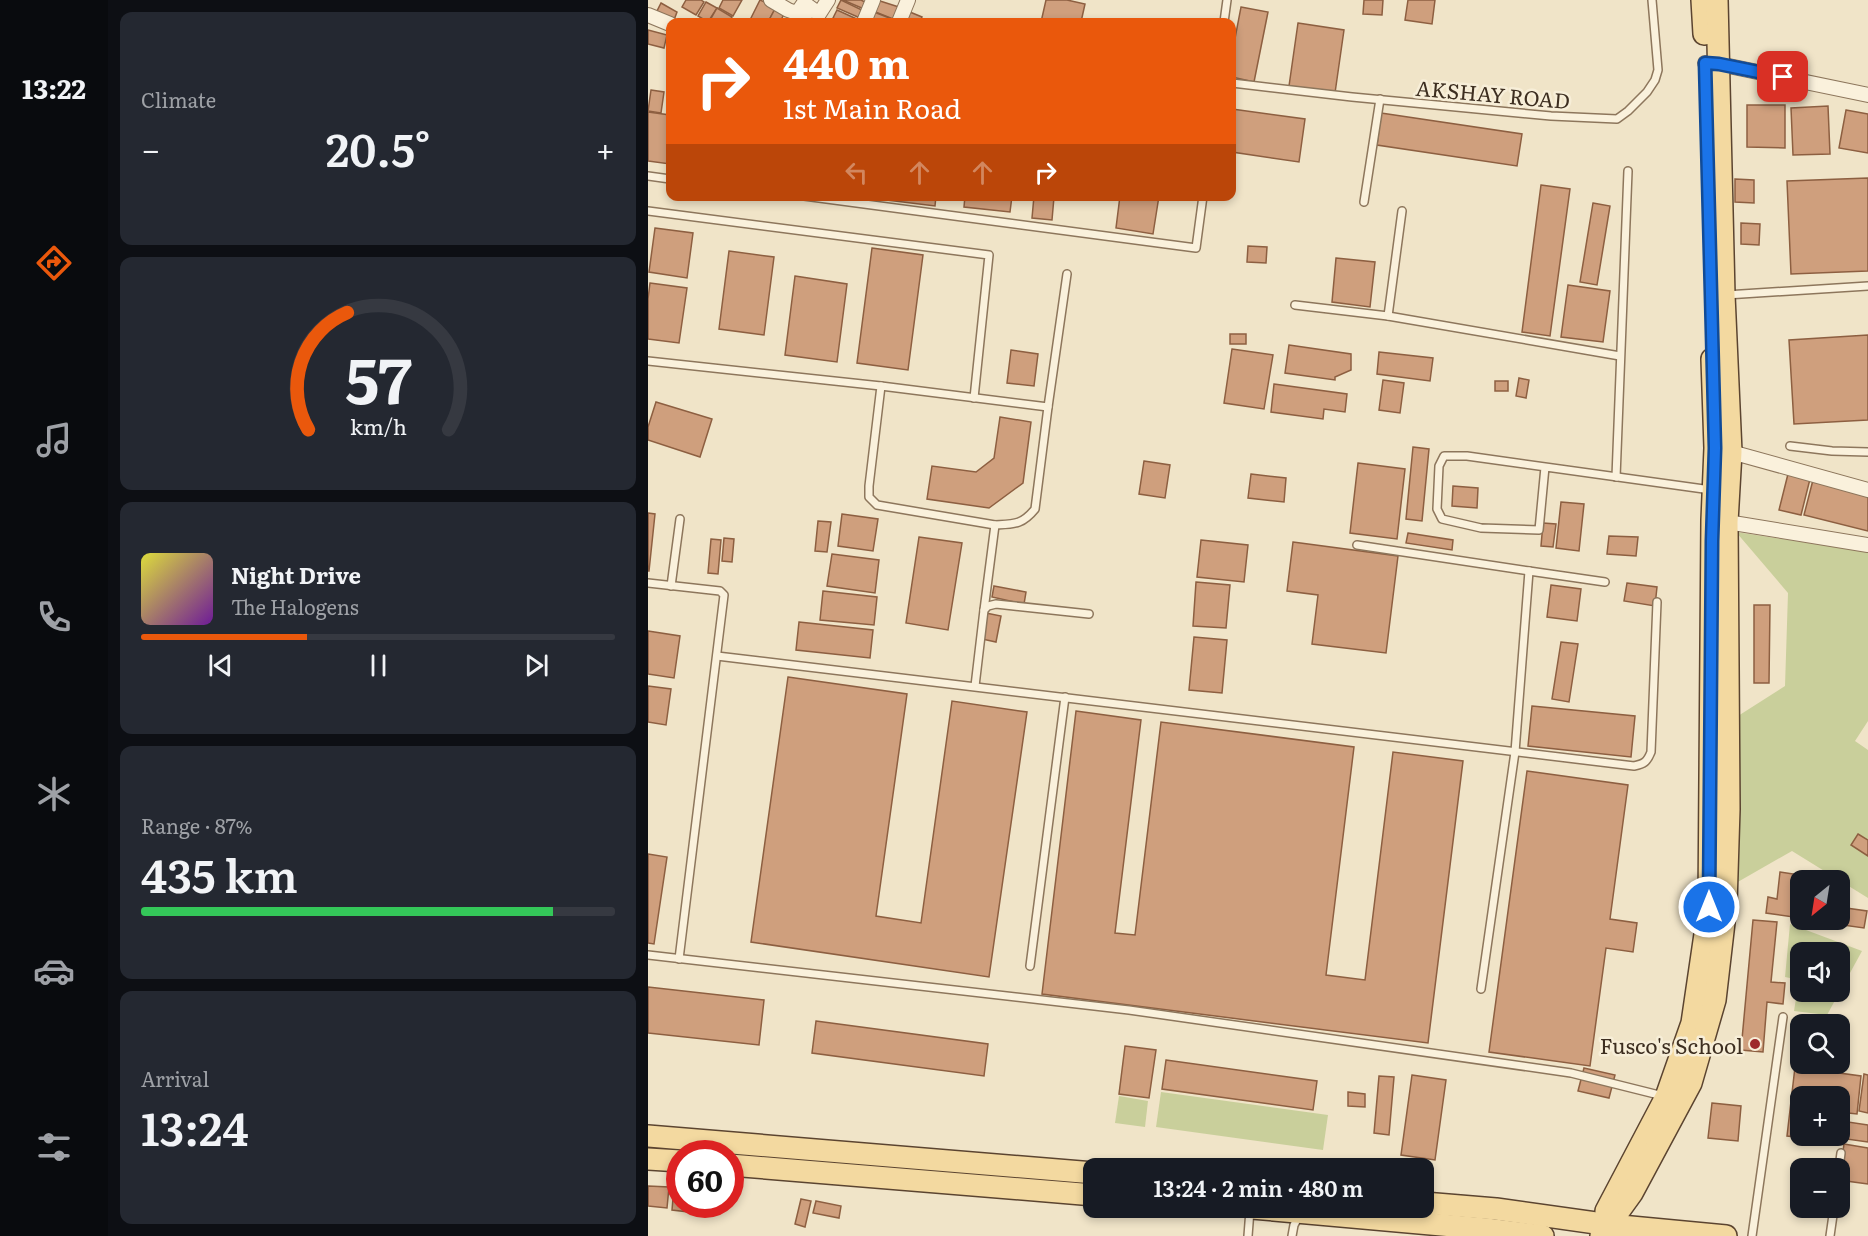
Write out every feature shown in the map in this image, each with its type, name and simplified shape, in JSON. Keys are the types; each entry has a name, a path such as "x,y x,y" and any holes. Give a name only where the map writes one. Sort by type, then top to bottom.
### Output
{"main road":[{"path":"1600,1230 1666,1097 1692,1023 1709,907 1712,541 1731,452 1712,63 1702,0"},
{"path":"1600,1230 1632,1193 1691,1083 1715,1000 1726,905 1729,821 1727,522 1715,439 1712,63 1717,0"},
{"path":"648,1136 1083,1172"},
{"path":"648,1160 666,1161"},
{"path":"744,1166 1083,1194"},
{"path":"1434,1204 1496,1209 1600,1230 1726,1236"},
{"path":"1377,1218 1544,1236"}],"street":[{"path":"771,0 799,18 804,3 819,14 828,0"},
{"path":"866,18 873,0"},
{"path":"901,18 908,0"},
{"path":"648,15 666,22"},
{"path":"1712,63 1868,95"},
{"path":"1731,452 1868,490"},
{"path":"1727,522 1868,545"}],"lane":[{"path":"1225,18 1227,0"},
{"name":"AKSHAY ROAD","path":"1236,83 1551,116 1617,119 1647,92 1658,70 1652,0"},
{"path":"1364,202 1380,99"},
{"path":"1616,477 1628,171"},
{"path":"648,176 666,178"},
{"path":"842,201 1196,248 1202,201"},
{"path":"648,211 990,255 974,398"},
{"path":"1388,316 1402,211"},
{"path":"881,386 869,486 869,497 877,505 995,525 1019,523 1035,509 1067,274"},
{"path":"1724,295 1868,285"},
{"path":"1295,305 1388,316 1620,356"},
{"path":"648,361 1048,407"},
{"path":"1790,446 1868,452"},
{"path":"1545,467 1539,530 1481,528 1442,519 1437,509 1439,466 1444,456 1467,456 1721,491"},
{"path":"671,586 680,519"},
{"path":"975,686 995,525"},
{"path":"1356,545 1605,582"},
{"path":"1481,989 1515,752 1529,571"},
{"path":"648,583 723,592 679,959"},
{"path":"717,656 1634,766 1644,764 1651,752 1657,602"},
{"path":"984,610 996,604 1089,614"},
{"path":"1030,966 1065,697"},
{"path":"648,955 1129,1010 1570,1073 1666,1097"},
{"path":"1752,1236 1783,1017"},
{"path":"1840,1153 1840,1158"},
{"path":"1248,1236 1250,1218"},
{"path":"1293,1236 1298,1218"},
{"path":"1830,1236 1833,1218"}],"green space":[{"path":"1736,532 1868,552 1868,721 1855,741 1868,750 1868,898 1850,887 1850,870 1823,870 1792,851 1736,883 1738,716 1785,686 1788,593"},
{"path":"1790,924 1790,930 1806,930 1838,942 1790,942 1790,978 1785,977"},
{"path":"1850,946 1862,951 1850,973"},
{"path":"1795,1002 1834,1002 1828,1014 1794,1011"},
{"path":"1161,1092 1328,1115 1323,1150 1156,1127"},
{"path":"1119,1096 1148,1101 1145,1127 1115,1123"}],"building":[{"path":"686,0 704,2 696,15 682,7"},
{"path":"723,0 742,0 733,16 719,8"},
{"path":"760,0 776,7 770,18 751,18"},
{"path":"841,0 864,11 860,18 837,8"},
{"path":"843,0 861,0 867,3 864,9"},
{"path":"877,0 902,8 899,18 890,18 873,11"},
{"path":"1046,0 1067,0 1085,4 1082,18 1042,18"},
{"path":"1364,0 1383,0 1382,15 1363,14"},
{"path":"1408,0 1435,0 1432,24 1405,20"},
{"path":"706,2 717,8 711,18 698,16"},
{"path":"661,3 677,12 675,18 670,18 657,11"},
{"path":"776,7 785,12 782,18 770,18"},
{"path":"1241,7 1268,12 1254,82 1236,78 1236,33"},
{"path":"717,8 732,17 731,18 711,18"},
{"path":"837,10 855,18 833,18"},
{"path":"905,10 922,17 922,18 902,18"},
{"path":"874,12 889,18 872,18"},
{"path":"1298,23 1344,30 1335,93 1289,86"},
{"path":"648,30 666,35 664,48 648,44"},
{"path":"651,90 664,92 661,113 648,111"},
{"path":"1747,105 1785,105 1785,148 1747,147"},
{"path":"1828,106 1830,154 1793,155 1791,108"},
{"path":"1236,110 1305,119 1299,162 1236,153"},
{"path":"1846,110 1868,114 1868,153 1839,148"},
{"path":"648,112 666,114 666,163 648,161"},
{"path":"1381,113 1522,134 1517,166 1377,145"},
{"path":"1868,178 1868,271 1791,274 1787,181"},
{"path":"1735,179 1754,180 1754,203 1735,202"},
{"path":"1541,185 1570,189 1550,336 1522,332"},
{"path":"895,201 936,201 935,206"},
{"path":"965,201 1011,201 1010,212 964,207"},
{"path":"1034,201 1054,201 1052,220 1032,218"},
{"path":"1119,201 1158,201 1153,234 1116,228"},
{"path":"1593,203 1610,206 1597,285 1580,282"},
{"path":"1741,223 1760,224 1759,245 1741,244"},
{"path":"655,228 693,233 687,278 649,272"},
{"path":"1248,246 1267,247 1266,263 1247,262"},
{"path":"872,248 923,255 908,370 857,363"},
{"path":"729,251 774,257 764,335 719,329"},
{"path":"1336,258 1375,262 1370,307 1332,302"},
{"path":"795,276 847,284 837,362 785,355"},
{"path":"650,283 687,288 679,343 648,339"},
{"path":"1568,285 1610,291 1603,342 1561,337"},
{"path":"1230,334 1246,334 1246,344 1230,344"},
{"path":"1868,335 1868,420 1794,424 1789,340"},
{"path":"1289,345 1351,354 1351,370 1335,377 1335,380 1285,373"},
{"path":"1232,349 1273,355 1264,409 1224,403"},
{"path":"1011,350 1038,354 1034,386 1007,383"},
{"path":"1379,352 1433,358 1430,381 1377,374"},
{"path":"1519,378 1529,380 1526,398 1516,396"},
{"path":"1383,380 1404,383 1400,413 1379,410"},
{"path":"1495,381 1508,381 1508,391 1495,391"},
{"path":"1274,384 1347,394 1345,412 1324,409 1323,419 1271,412"},
{"path":"656,402 712,419 700,457 648,440 648,427"},
{"path":"1000,417 1031,422 1023,483 989,508 927,499 932,466 976,472 994,458"},
{"path":"1413,447 1429,449 1422,521 1406,519"},
{"path":"1144,461 1170,465 1165,498 1139,494"},
{"path":"1358,463 1405,469 1397,539 1350,533"},
{"path":"1251,474 1286,478 1284,502 1248,498"},
{"path":"1788,474 1810,479 1801,515 1779,510"},
{"path":"1813,480 1868,494 1868,531 1804,515"},
{"path":"1453,486 1478,488 1477,508 1452,506"},
{"path":"1561,502 1584,504 1579,551 1556,548"},
{"path":"648,513 655,514 649,571 648,571"},
{"path":"842,514 878,519 873,551 838,546"},
{"path":"818,521 831,522 827,552 815,551"},
{"path":"1543,523 1556,524 1553,547 1541,546"},
{"path":"1408,533 1453,540 1452,550 1406,543"},
{"path":"1609,536 1638,537 1636,556 1607,554"},
{"path":"919,537 962,543 948,630 906,623"},
{"path":"724,538 734,539 732,562 722,561"},
{"path":"711,539 721,540 718,574 708,573"},
{"path":"1201,540 1248,545 1244,582 1197,577"},
{"path":"1293,542 1398,556 1386,653 1312,644 1318,595 1287,591"},
{"path":"832,554 879,560 875,593 827,586"},
{"path":"1196,582 1230,585 1226,628 1193,626"},
{"path":"1627,583 1657,587 1655,606 1624,601"},
{"path":"1551,585 1581,589 1577,621 1547,617"},
{"path":"994,586 1026,592 1024,604 992,597"},
{"path":"823,591 877,597 874,625 820,620"},
{"path":"1754,605 1770,605 1769,683 1754,683"},
{"path":"986,613 1001,616 996,642 982,639"},
{"path":"799,622 873,630 870,658 796,650"},
{"path":"648,631 680,636 674,678 648,674"},
{"path":"1194,637 1227,640 1222,693 1189,690"},
{"path":"1561,642 1578,644 1569,702 1552,699"},
{"path":"788,677 907,694 876,916 921,923 952,701 1027,712 989,977 751,942"},
{"path":"648,686 671,689 666,725 648,722"},
{"path":"1532,706 1635,716 1631,757 1528,746"},
{"path":"1076,711 1141,720 1115,933 1135,935 1161,722 1354,747 1326,975 1365,980 1393,752 1463,761 1428,1043 1042,994"},
{"path":"1527,771 1628,785 1610,919 1637,923 1633,952 1606,948 1590,1066 1489,1052"},
{"path":"1858,834 1868,840 1868,856 1851,845"},
{"path":"648,854 667,857 654,944 648,943"},
{"path":"1780,872 1790,874 1790,917 1766,913 1768,897 1777,899"},
{"path":"1850,909 1867,911 1864,928 1850,926"},
{"path":"1753,920 1777,922 1771,982 1785,983 1783,1004 1767,1002 1763,1052 1741,1050"},
{"path":"648,987 764,1000 759,1045 648,1033"},
{"path":"816,1021 988,1044 984,1076 812,1053"},
{"path":"1125,1046 1156,1050 1149,1098 1119,1094"},
{"path":"1166,1060 1317,1081 1313,1110 1162,1089"},
{"path":"1584,1068 1615,1075 1609,1098 1578,1091"},
{"path":"1794,1074 1861,1076 1857,1114 1850,1113 1850,1086 1793,1086"},
{"path":"1864,1074 1868,1075 1868,1113 1859,1111"},
{"path":"1412,1075 1446,1080 1435,1160 1434,1158 1401,1155"},
{"path":"1379,1076 1394,1077 1389,1135 1374,1133"},
{"path":"1348,1092 1365,1094 1365,1107 1348,1106"},
{"path":"1712,1103 1741,1106 1738,1141 1708,1138"},
{"path":"1790,1110 1790,1136 1787,1136"},
{"path":"1850,1122 1868,1125 1868,1142 1850,1139"},
{"path":"1844,1146 1868,1148 1868,1184 1850,1182 1850,1158 1842,1158"},
{"path":"648,1186 666,1187 666,1208 648,1206"},
{"path":"801,1199 811,1201 805,1227 795,1224"},
{"path":"816,1201 841,1206 839,1218 813,1213"}],"place":[{"name":"Fusco's School","path":"1755,1044"}],"route":[{"path":"1709,907 1712,520 1715,448 1705,63 1783,77"}]}
